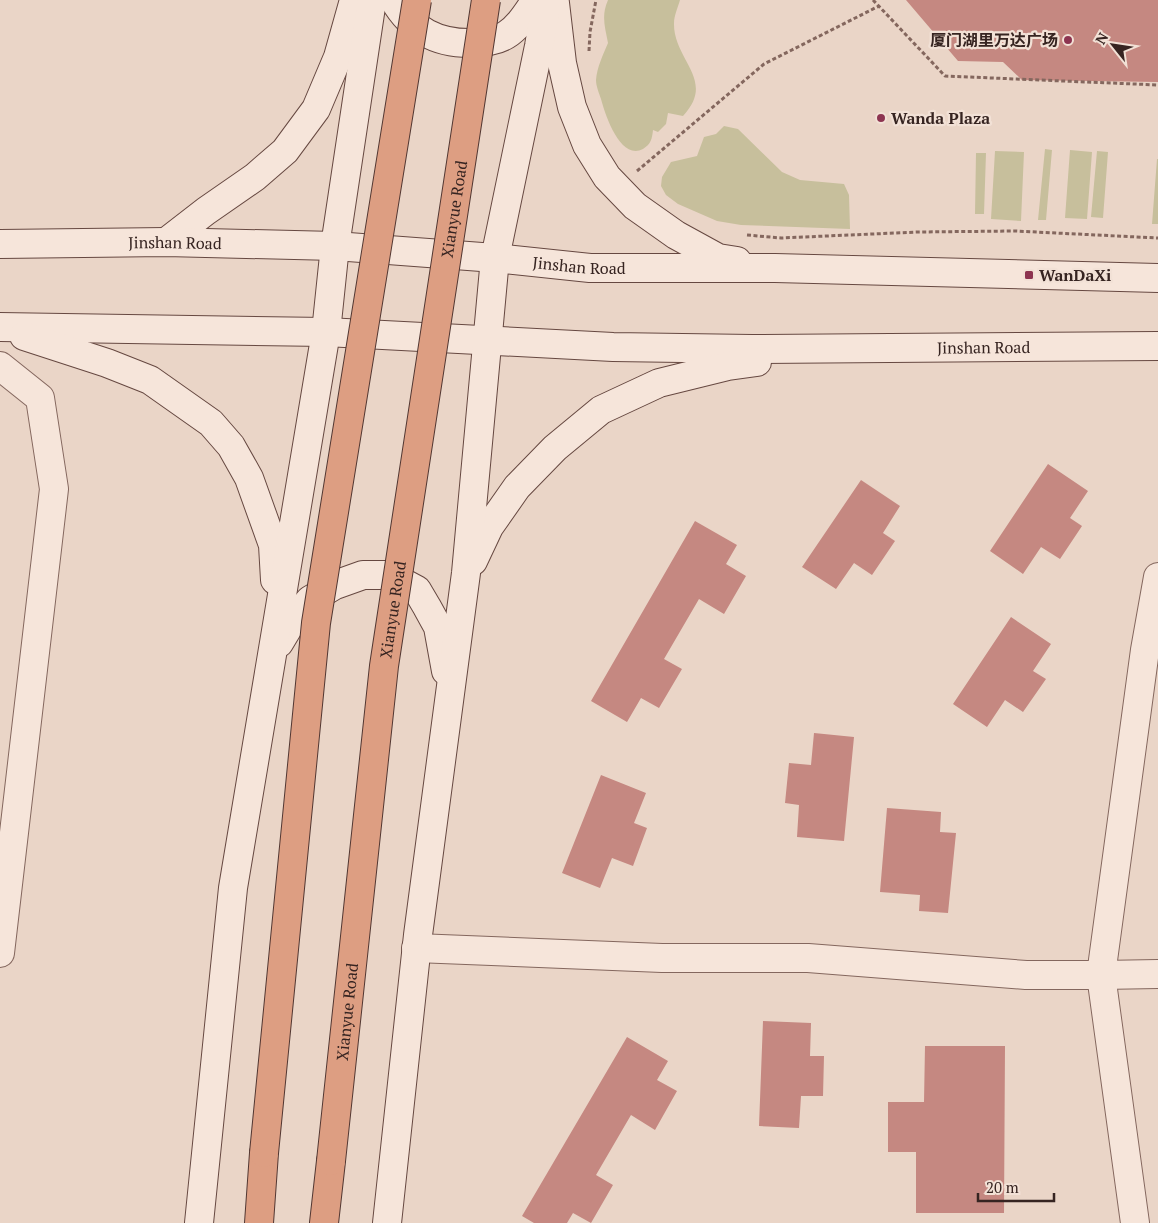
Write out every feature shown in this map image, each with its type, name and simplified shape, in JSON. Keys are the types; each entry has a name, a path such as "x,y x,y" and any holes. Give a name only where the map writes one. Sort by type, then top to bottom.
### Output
{"highway":[{"path":"258,1223 316,623 417,0"},
{"name":"Xianyue Road","path":"324,1223 384,666 486,0"}],"main road":[{"path":"166,242 255,176 285,151 316,109 338,57 354,0"},
{"path":"199,1223 233,888 326,332 335,246 372,0"},
{"path":"394,0 400,11 418,29 430,37 456,44 488,42 506,35 523,20 536,0"},
{"path":"387,1223 416,948 466,573 495,258 547,0"},
{"path":"555,0 562,63 572,107 587,145 607,176 635,206 676,235 718,258 775,268"},
{"name":"Jinshan Road","path":"0,244 166,242 335,246 495,258 590,268 775,268 1158,278"},
{"name":"Jinshan Road","path":"0,327 326,332 613,348 752,349 1158,346"},
{"path":"0,332 28,337 107,363 150,380 211,423 231,446 249,478 273,545 276,638"},
{"path":"466,573 489,527 517,487 555,448 601,410 659,382 728,366 895,347"},
{"path":"0,366 40,398 54,489 0,953"},
{"path":"276,638 310,600 335,585 363,575 389,575 418,590 438,627 450,695"},
{"path":"1135,1223 1101,975 1145,650 1158,577"},
{"path":"416,948 662,958 808,958 1026,975 1158,974"}],"path":[{"path":"589,51 590,32 596,0"},
{"path":"873,0 945,76 1158,85"},
{"path":"633,175 764,64 879,6"},
{"path":"745,235 781,238 918,232 1015,231 1158,238"}],"shaded area":[{"path":"608,0 680,0 674,20 675,36 695,81 696,91 692,103 683,116 668,113 666,124 658,132 653,130 652,139 648,145 643,149 635,151 627,148 615,134 606,115 596,85 600,61 608,43 604,16"},
{"path":"724,126 738,129 782,172 800,180 844,184 849,195 850,229 741,225 717,221 678,204 666,195 661,186 662,177 671,162 697,156 704,137 716,134"},
{"path":"1045,149 1052,150 1046,220 1038,220"},
{"path":"1070,150 1092,152 1087,219 1065,218"},
{"path":"995,151 1024,152 1021,221 991,219"},
{"path":"1097,151 1108,152 1103,218 1091,217"},
{"path":"976,153 986,153 984,214 975,214"},
{"path":"1157,159 1158,224 1152,224"}],"building":[{"name":"厦门湖里万达广场","path":"906,0 1158,0 1158,82 1022,80 1003,62 958,61"},
{"path":"1048,464 1088,491 1070,518 1082,526 1060,559 1041,547 1023,574 990,551"},
{"path":"861,480 900,506 883,533 895,541 872,575 854,563 836,589 802,567"},
{"path":"695,521 737,545 726,564 746,576 724,614 699,599 664,659 682,669 659,708 641,698 627,722 591,701"},
{"path":"1011,617 1051,644 1033,671 1046,679 1023,712 1005,700 987,727 953,704"},
{"path":"814,733 854,737 844,841 797,837 799,805 785,803 789,763 811,765"},
{"path":"601,775 646,793 634,823 647,828 633,866 612,858 600,888 562,873"},
{"path":"887,808 941,812 940,832 956,833 948,913 919,911 920,895 880,892"},
{"path":"763,1021 811,1023 810,1056 824,1056 823,1096 801,1096 799,1128 759,1126"},
{"path":"627,1037 668,1061 657,1080 677,1091 655,1130 631,1115 596,1175 613,1185 591,1223 573,1213 567,1223 534,1223 522,1216"},
{"path":"925,1046 1005,1046 1004,1213 916,1213 916,1152 888,1152 888,1102 924,1102"}],"place":[{"name":"厦门湖里万达广场","path":"1068,40"},
{"name":"Wanda Plaza","path":"881,118"},
{"name":"WanDaXi","path":"1029,275"}]}
